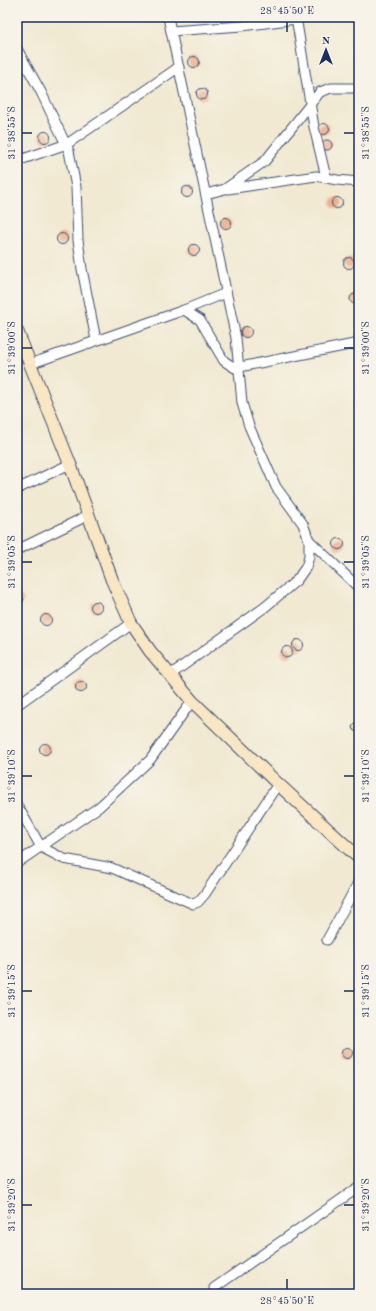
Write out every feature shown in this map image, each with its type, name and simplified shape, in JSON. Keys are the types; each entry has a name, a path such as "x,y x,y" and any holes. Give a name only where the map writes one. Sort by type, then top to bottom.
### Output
{"street":[{"path":"168,17 180,67 236,338 242,403 255,439 276,487 303,524 309,540 309,557 306,567 297,580 265,607 170,675"},
{"path":"171,30 242,26 296,18 319,151 326,177"},
{"path":"17,49 67,144 76,187 78,240 82,269 96,340"},
{"path":"17,161 67,144 180,67"},
{"path":"225,189 265,161 295,124 316,94 325,89 341,87 359,88"},
{"path":"206,194 225,189 310,176 359,182"},
{"path":"30,364 184,310 226,293"},
{"path":"184,310 200,320 224,361 232,367 239,368 359,343"},
{"path":"17,331 70,464 112,580 131,623 170,675 192,700 278,784 356,852"},
{"path":"17,489 70,464"},
{"path":"17,550 89,515"},
{"path":"309,540 359,588"},
{"path":"17,705 131,623"},
{"path":"17,863 99,807 150,760 192,700"},
{"path":"17,806 41,847 64,859 112,868 193,904 198,902 205,894 278,784"},
{"path":"327,940 359,881"},
{"path":"214,1288 359,1187"}],"building":[{"path":"192,57 196,57 198,58 198,66 192,67 189,64 189,60"},
{"path":"200,89 204,89 206,90 206,98 200,99 197,96 197,92"},
{"path":"322,124 326,124 328,125 328,133 322,134 319,131 319,127"},
{"path":"43,132 47,132 49,133 49,141 43,142 40,139 40,135"},
{"path":"325,140 329,140 331,141 331,149 325,150 322,147 322,143"},
{"path":"185,187 189,187 191,188 191,196 185,197 182,194 182,190"},
{"path":"335,198 339,198 341,199 341,207 335,208 332,205 332,201"},
{"path":"224,218 228,218 230,219 230,227 224,228 221,225 221,221"},
{"path":"60,234 64,234 66,235 66,243 60,244 57,241 57,237"},
{"path":"192,245 196,245 198,246 198,254 192,255 189,252 189,248"},
{"path":"347,258 351,258 353,259 353,267 347,268 344,265 344,261"},
{"path":"355,294 360,299 355,304 350,299"},
{"path":"244,327 248,327 250,328 250,336 244,337 241,334 241,330"},
{"path":"337,539 341,539 343,540 343,548 337,549 334,546 334,542"},
{"path":"17,595 24,599 21,605 17,606"},
{"path":"94,602 98,602 100,603 100,611 94,612 91,609 91,605"},
{"path":"44,615 48,615 50,616 50,624 44,625 41,622 41,618"},
{"path":"296,640 300,640 302,641 302,649 296,650 293,647 293,643"},
{"path":"285,647 289,647 291,648 291,656 285,657 282,654 282,650"},
{"path":"79,682 83,682 85,683 85,691 79,692 76,689 76,685"},
{"path":"355,723 359,723 359,733 353,730 352,727"},
{"path":"43,744 47,744 49,745 49,753 43,754 40,751 40,747"},
{"path":"345,1048 349,1048 351,1049 351,1057 345,1058 342,1055 342,1051"}]}
